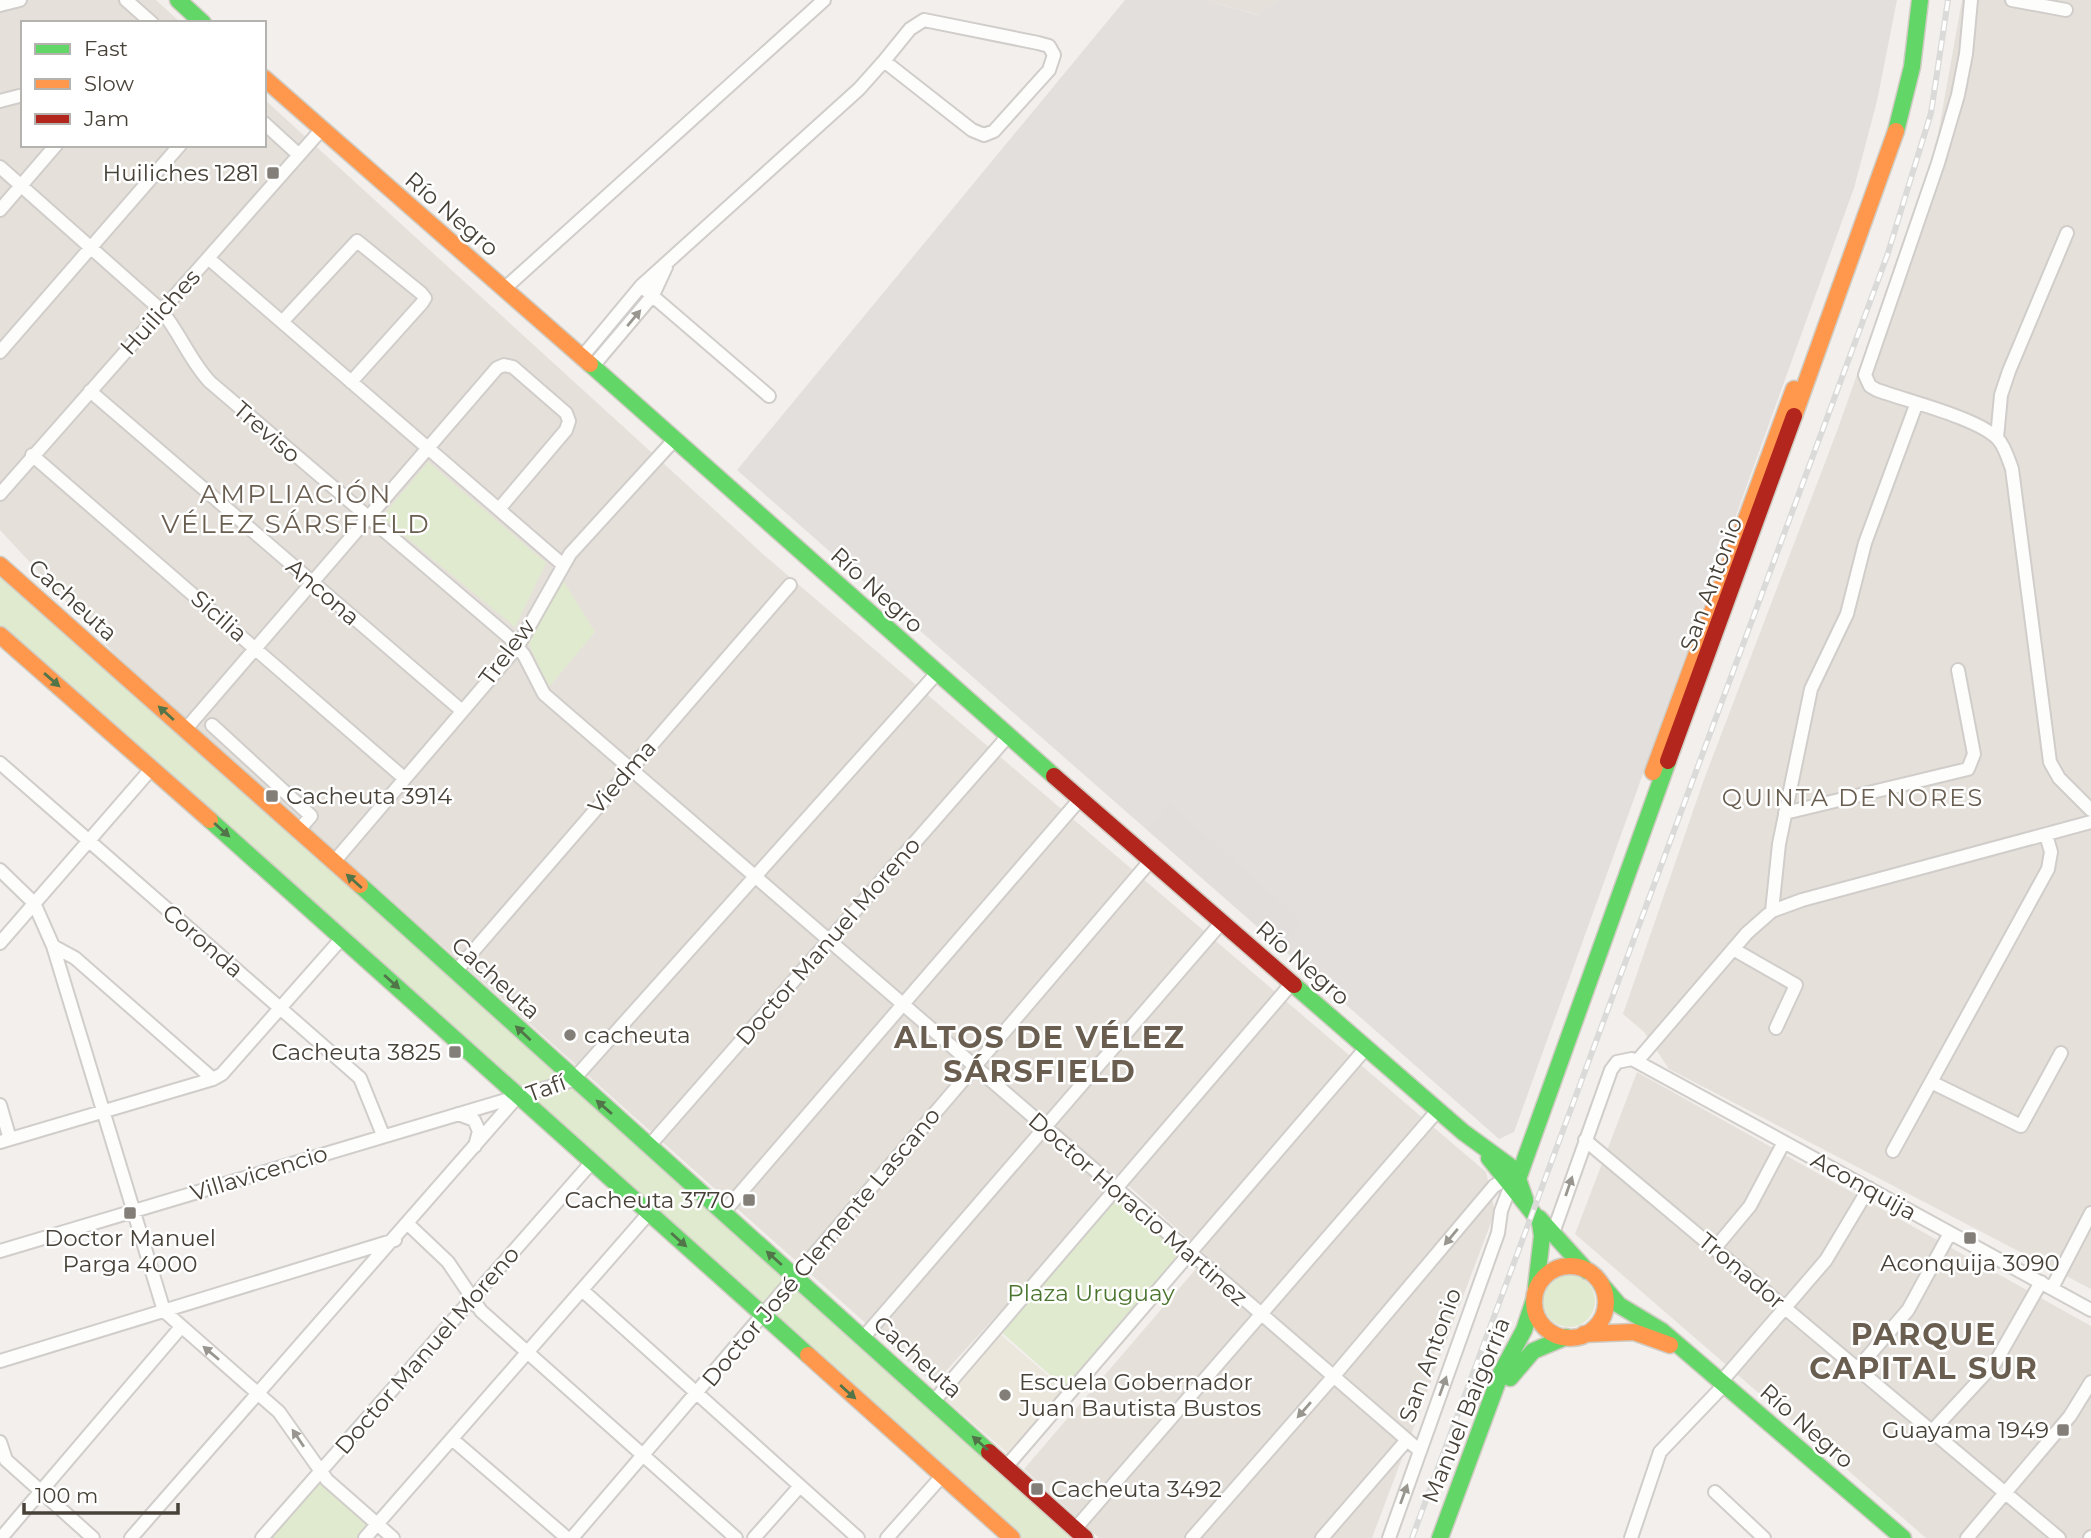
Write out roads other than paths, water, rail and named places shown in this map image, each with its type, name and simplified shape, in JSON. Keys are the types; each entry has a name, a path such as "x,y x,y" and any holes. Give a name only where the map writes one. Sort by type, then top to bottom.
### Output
{"street":[{"path":"0,5 20,0"},
{"path":"126,0 150,21"},
{"path":"178,0 201,21"},
{"path":"504,289 824,0"},
{"name":"San Antonio","path":"1388,1538 1498,1233 1509,1177 1874,172 1901,74 1909,0"},
{"name":"San Antonio","path":"1509,1177 1719,629 1891,152 1912,67 1920,0"},
{"path":"1971,0 1963,73 1952,118 1865,368 1870,386 1916,405 1975,424 1997,438"},
{"path":"2012,0 2066,10"},
{"path":"588,361 642,286 859,89 910,29 924,20 1038,43 1049,46 1054,55 1049,70 994,131 984,135 972,130 884,61"},
{"name":"Río Negro","path":"266,80 588,361 1008,736 1463,1132 1509,1177 1536,1215 1587,1270"},
{"path":"0,101 21,96"},
{"path":"266,125 299,155"},
{"name":"Huiliches","path":"0,494 321,130"},
{"path":"0,210 54,147"},
{"path":"0,352 178,147"},
{"name":"Treviso","path":"0,167 161,310 181,335 196,365 210,382 518,646 544,694 603,746"},
{"path":"1553,1233 1614,1064 1622,1060 1638,1060 1759,920 1772,911 1802,900 2087,823 2091,811 2059,778 2050,762 2012,469 1997,438 2001,395 2008,371 2067,233"},
{"path":"282,322 357,241 425,298 351,382"},
{"path":"208,258 562,564"},
{"path":"588,361 653,295 667,264"},
{"path":"642,286 769,396"},
{"path":"186,730 497,368 504,365 513,367 566,412 569,422 566,430 499,509"},
{"name":"Ancona","path":"90,391 461,710"},
{"path":"1772,911 1785,813 1811,689 1850,607 1865,543 1916,405"},
{"name":"Trelew","path":"333,863 518,646 562,564 675,439"},
{"name":"Sicilia","path":"32,455 404,778"},
{"name":"Cacheuta","path":"0,565 1080,1533"},
{"name":"Viedma","path":"456,971 790,585"},
{"path":"0,635 1012,1538"},
{"path":"1785,813 1968,769 1974,754 1958,670"},
{"name":"Tafí","path":"131,1538 409,1225 519,1096 573,1080 937,673"},
{"path":"212,725 311,816 298,831"},
{"name":"Doctor Manuel Moreno","path":"649,1146 1008,736"},
{"name":"Doctor Horacio Martinez","path":"603,746 1420,1451"},
{"name":"Coronda","path":"0,763 365,1083 383,1135"},
{"path":"0,943 152,768"},
{"path":"723,1213 1080,799"},
{"path":"1893,1151 2048,869 2051,852 2046,835"},
{"name":"Doctor José Clemente Lascano","path":"570,1538 1151,860"},
{"path":"0,870 34,903 52,946 164,1311 259,1394 290,1426 320,1471 393,1538"},
{"path":"863,1338 1222,922"},
{"path":"0,1105 5,1140 213,1079 222,1074 342,938"},
{"path":"52,946 75,958 213,1079"},
{"path":"1733,949 1796,985 1776,1028"},
{"path":"934,1401 1292,983"},
{"path":"1006,1467 1366,1048"},
{"path":"1931,1082 2021,1126 2061,1053"},
{"name":"Aconquija","path":"1638,1060 2091,1310"},
{"name":"Villavicencio","path":"0,1251 519,1096"},
{"path":"1080,1533 1438,1110"},
{"path":"458,1114 474,1120 479,1131 475,1147"},
{"name":"Tronador","path":"1585,1140 2059,1538"},
{"path":"1715,1248 1750,1206 1784,1142"},
{"name":"Doctor Manuel Moreno","path":"262,1538 592,1162"},
{"path":"1192,1538 1333,1377 1494,1186 1509,1177"},
{"path":"1631,1538 1660,1452 1723,1384 1836,1246 1869,1188"},
{"path":"365,1538 649,1213"},
{"path":"1932,1431 1995,1363 2091,1213"},
{"name":"Río Negro","path":"1535,1295 1542,1236 1536,1215"},
{"path":"409,1225 448,1262 481,1311 736,1538"},
{"path":"1858,1368 1908,1310 1950,1233"},
{"path":"0,1361 395,1240"},
{"path":"1567,1266 1587,1270 1601,1284 1605,1298 1603,1313 1596,1326 1584,1334 1566,1337 1545,1328 1536,1315 1535,1295 1541,1280 1557,1268 1567,1266"},
{"name":"Río Negro","path":"1601,1284 1619,1305 1658,1327 1681,1350 1903,1538"},
{"path":"582,1290 858,1538"},
{"name":"Manuel Baigorria","path":"1440,1538 1501,1373 1524,1330 1535,1295"},
{"path":"1,1538 181,1327"},
{"name":"Río Negro","path":"1584,1334 1634,1332 1681,1350"},
{"name":"Manuel Baigorria","path":"1451,1538 1516,1367 1534,1348 1566,1337"},
{"path":"1967,1538 2070,1416 2091,1382"},
{"path":"452,1439 570,1538"},
{"path":"1322,1538 1406,1441"},
{"path":"0,1442 3,1461 93,1538"},
{"path":"887,1538 942,1476"},
{"path":"754,1538 800,1486"},
{"path":"1715,1492 1764,1538"}],"railway":[{"path":"1412,1538 1887,256 1931,113 1948,0"}],"place":[{"name":"Huiliches 1281","path":"273,173"},
{"name":"Cacheuta 3914","path":"272,796"},
{"name":"cacheuta","path":"570,1035"},
{"name":"Cacheuta 3825","path":"455,1052"},
{"name":"Cacheuta 3770","path":"749,1200"},
{"name":"Doctor Manuel Parga 4000","path":"130,1213"},
{"name":"Aconquija 3090","path":"1970,1238"},
{"name":"Escuela Gobernador Juan Bautista Bustos","path":"1005,1395"},
{"name":"Guayama 1949","path":"2063,1430"},
{"name":"Cacheuta 3492","path":"1037,1489"}],"district":[{"name":"AMPLIACIÓN VÉLEZ SÁRSFIELD","path":"296,509"},
{"name":"QUINTA DE NORES","path":"1853,797"},
{"name":"ALTOS DE VÉLEZ SÁRSFIELD","path":"1040,1054"},
{"name":"PARQUE CAPITAL SUR","path":"1924,1351"}],"park label":[{"name":"Plaza Uruguay","path":"1091,1293"}]}
